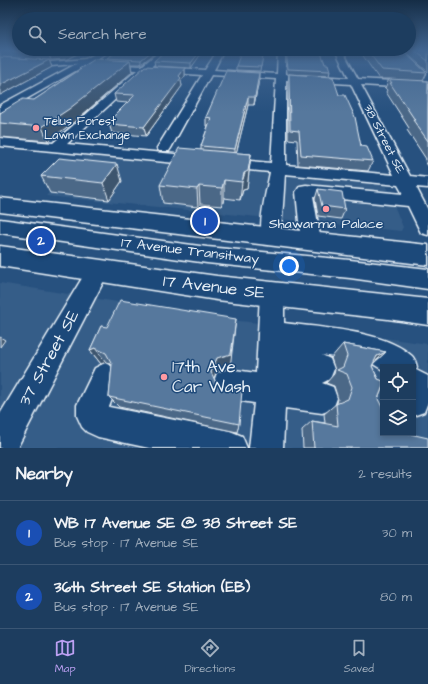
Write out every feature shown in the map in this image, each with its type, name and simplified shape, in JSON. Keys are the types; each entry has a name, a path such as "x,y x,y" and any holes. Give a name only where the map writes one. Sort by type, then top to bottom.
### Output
{"main road":[{"path":"0,110 76,71"},
{"path":"0,122 79,71"},
{"path":"0,204 139,223 428,255"},
{"name":"17 Avenue SE","path":"0,256 209,287 388,306 428,312"}],"street":[{"path":"56,147 141,71"},
{"path":"174,71 428,86"},
{"path":"271,237 271,222 278,169 281,71"},
{"name":"38 Street SE","path":"349,71 427,223"},
{"path":"164,148 207,73"},
{"path":"0,142 428,183"},
{"path":"311,241 304,192 306,190 415,201"},
{"name":"17 Avenue Transitway","path":"0,226 207,255 350,269 428,279"},
{"name":"37 Street SE","path":"0,446 98,271"},
{"path":"266,448 268,439 270,392 272,294"},
{"path":"271,347 320,369"},
{"path":"271,347 373,350 385,354 395,364"},
{"path":"105,378 94,405 93,416 98,421 230,448"},
{"path":"228,384 270,392 322,398"}],"shaded area":[{"path":"87,154 348,179 385,184 403,227 401,231 46,196"},
{"path":"0,283 229,320 334,331 428,344 428,448 0,448"}],"building":[{"path":"0,71 28,71 0,85"},
{"path":"78,71 117,71 69,109 42,127 0,123 0,113 23,99 34,100"},
{"path":"140,71 183,71 179,76 181,78 144,127 109,124 114,119 111,119 135,95 114,94"},
{"path":"226,71 259,73 255,97 248,97 235,149 201,146 211,118 206,117"},
{"path":"396,71 425,71 427,73"},
{"path":"289,74 333,77 339,95 345,95 355,117 361,146 367,147 373,161 301,155 299,131 290,130"},
{"path":"389,79 428,81 428,141 413,120 415,120 390,83 392,83"},
{"path":"179,148 251,154 248,171 244,173 242,182 224,180 222,188 199,186 197,189 160,185"},
{"path":"59,158 117,164 103,183 41,176"},
{"path":"318,189 342,192 345,209 322,206"},
{"name":"17th Ave Car Wash","path":"120,300 236,319 231,354 217,358 211,372 217,385 242,391 239,424 109,397 112,364 106,353 95,348 90,350 101,326 107,327"},
{"path":"343,344 386,352 377,356 372,366 378,379 380,380 380,394 378,399 380,403 380,436 416,435 428,438 428,448 314,448 312,421 338,426 336,404 348,399 352,387 347,374 337,370 343,367 347,356"}],"place":[{"name":"Telus Forest Lawn Exchange","path":"36,128"},
{"name":"Shawarma Palace","path":"326,209"},
{"name":"WB 17 Avenue SE @ 38 Street SE","path":"205,221"},
{"name":"36th Street SE Station (EB)","path":"41,241"},
{"name":"17th Ave Car Wash","path":"164,377"}]}
